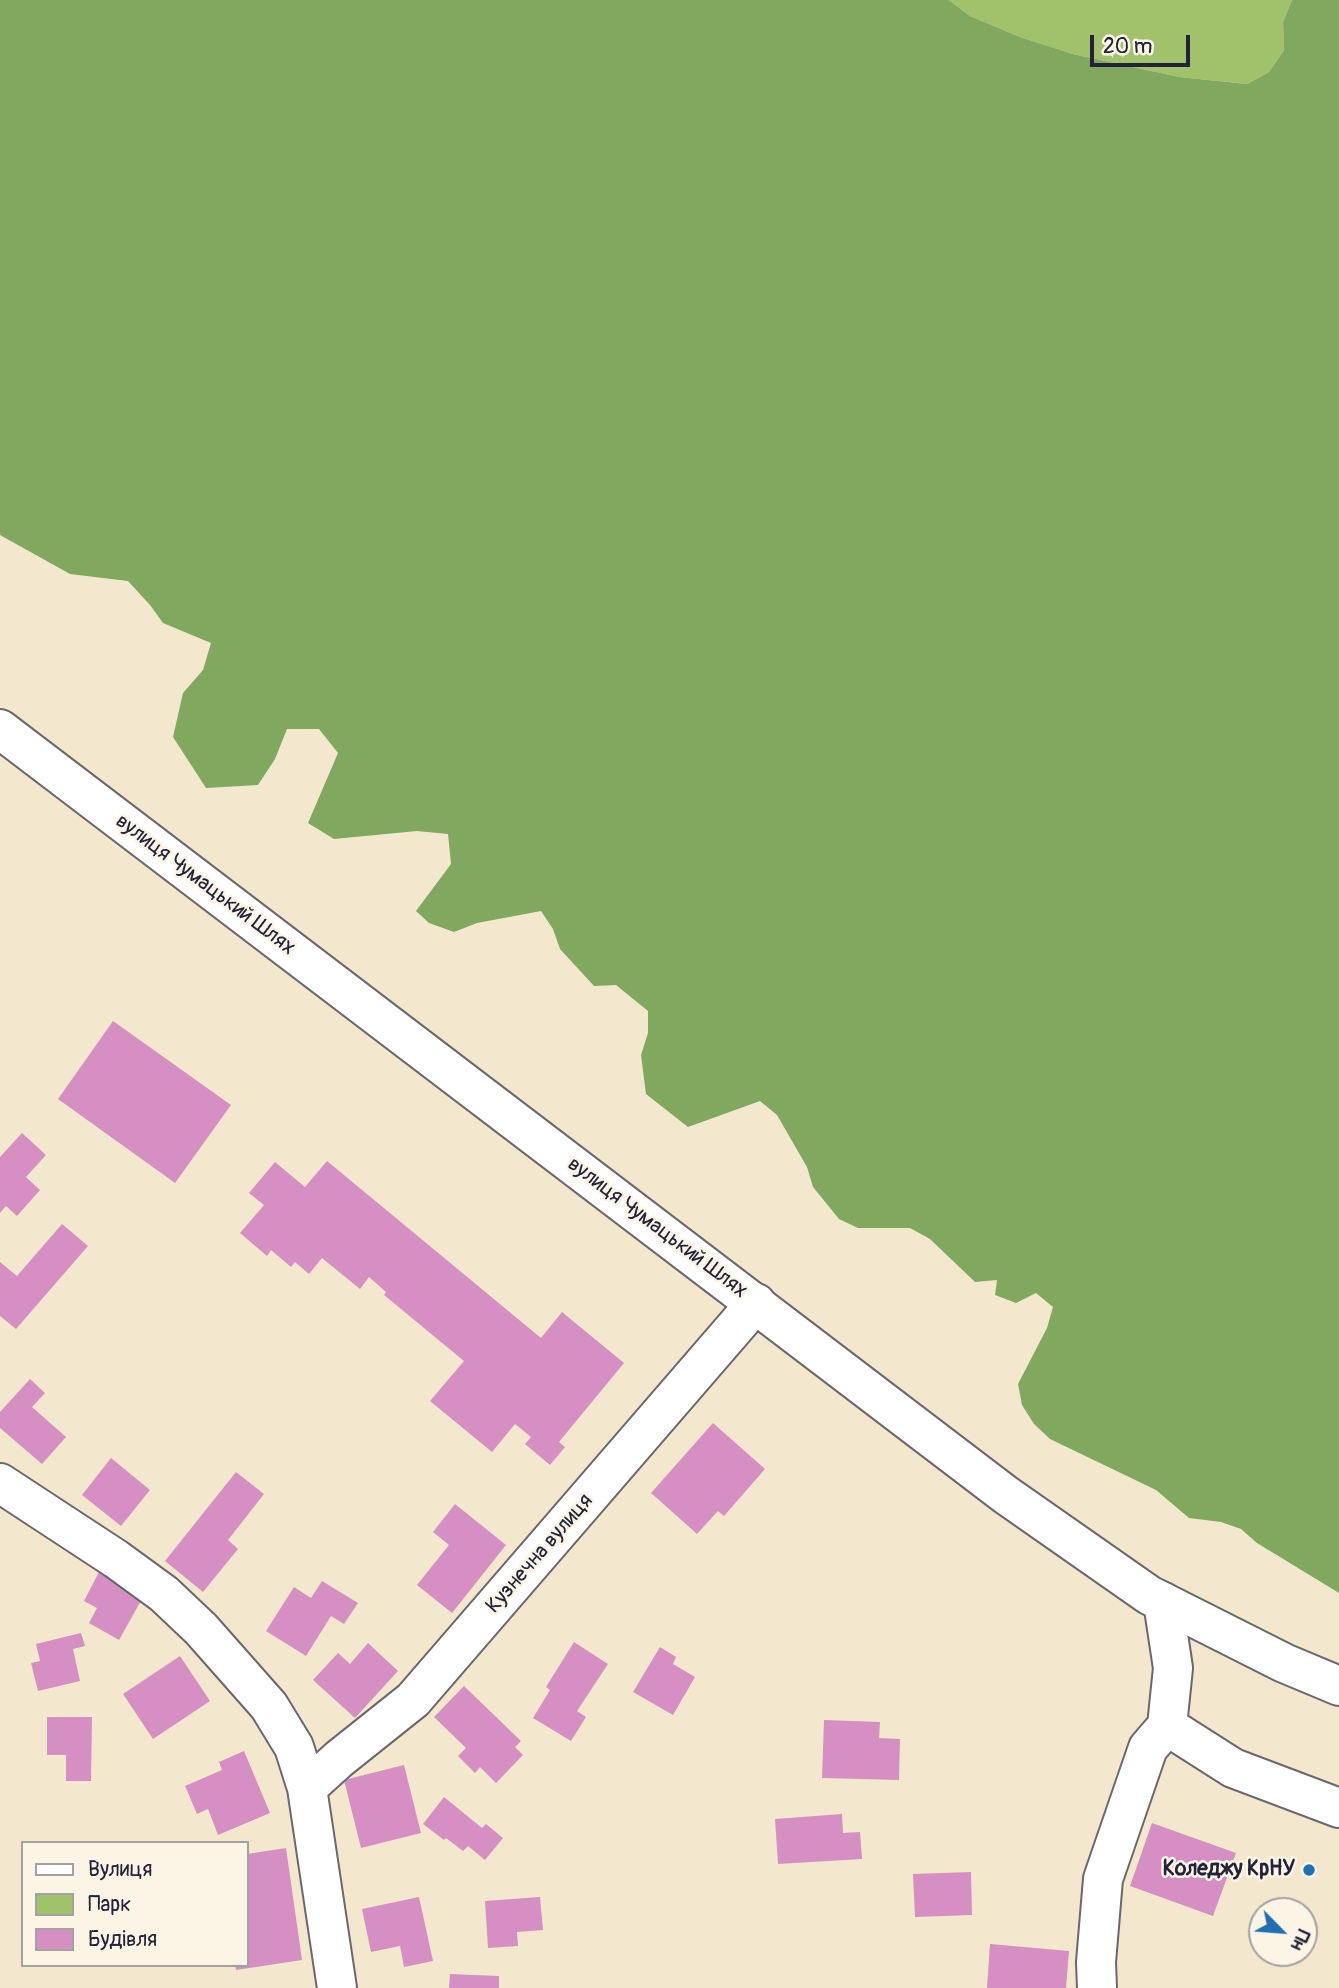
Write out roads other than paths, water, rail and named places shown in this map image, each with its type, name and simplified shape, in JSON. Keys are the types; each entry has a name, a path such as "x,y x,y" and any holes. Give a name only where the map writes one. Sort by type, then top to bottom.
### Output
{"main road":[{"name":"вулиця Чумацький Шлях","path":"0,729 1006,1494 1149,1595 1284,1663 1339,1686"},
{"name":"Кузнечна вулиця","path":"307,1788 414,1700 756,1303"},
{"path":"0,1483 164,1594 201,1629 269,1706 294,1747 307,1788 337,1988"},
{"path":"1097,1988 1096,1962 1104,1879 1148,1748 1167,1726 1173,1668 1163,1602"},
{"path":"1167,1726 1233,1768 1339,1808"}],"place":[{"name":"Коледжу КрНУ","path":"1309,1870"}]}
